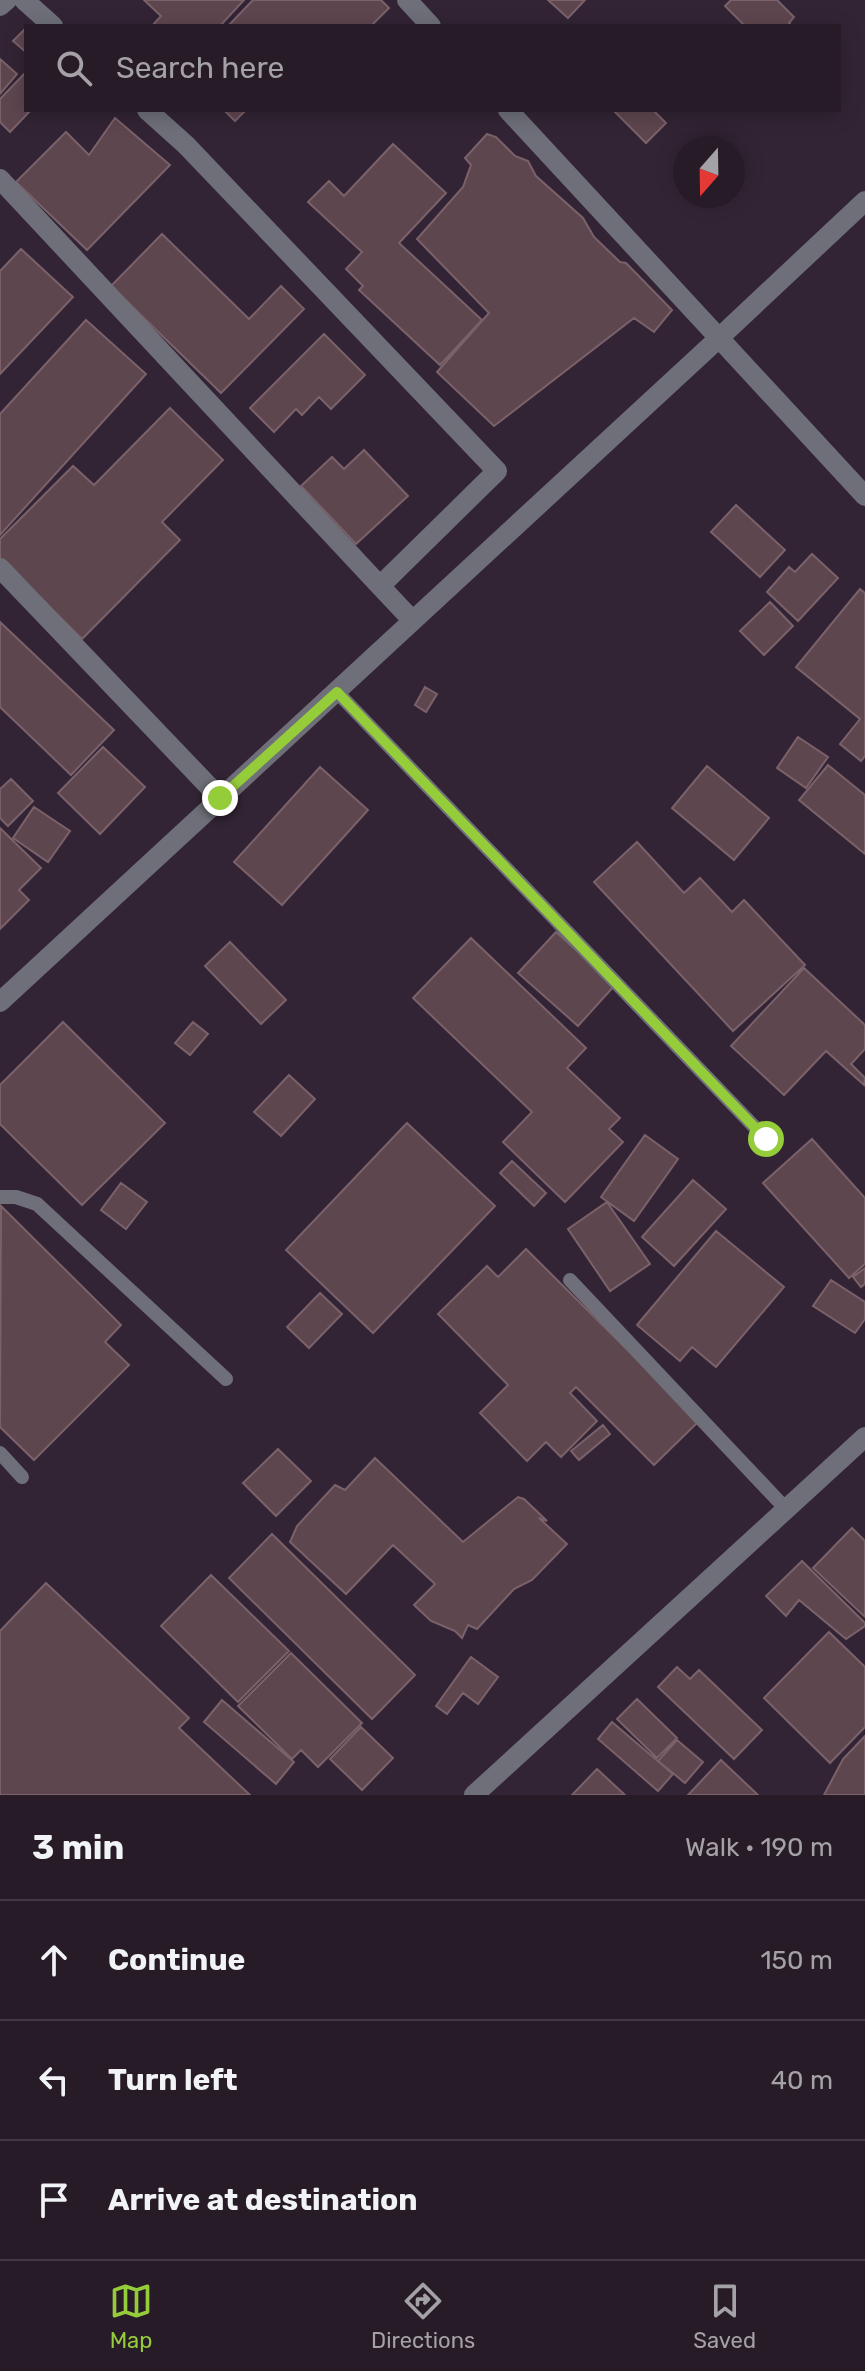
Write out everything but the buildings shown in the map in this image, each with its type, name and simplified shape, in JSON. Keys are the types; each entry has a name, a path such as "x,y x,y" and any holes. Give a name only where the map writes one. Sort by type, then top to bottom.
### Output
{"street":[{"path":"0,6 7,0"},
{"path":"24,0 51,24"},
{"path":"407,0 429,24"},
{"path":"149,112 186,145 497,471 380,586"},
{"path":"510,112 865,496"},
{"path":"0,179 412,620"},
{"path":"0,1002 865,201"},
{"path":"0,568 220,798"},
{"path":"474,1795 865,1437"}],"lane":[{"path":"337,692 766,1139"},
{"path":"0,1197 16,1197 37,1204 226,1379"},
{"path":"570,1280 786,1509"},
{"path":"0,1453 22,1477"}],"route":[{"path":"220,798 337,692 766,1139"}]}
